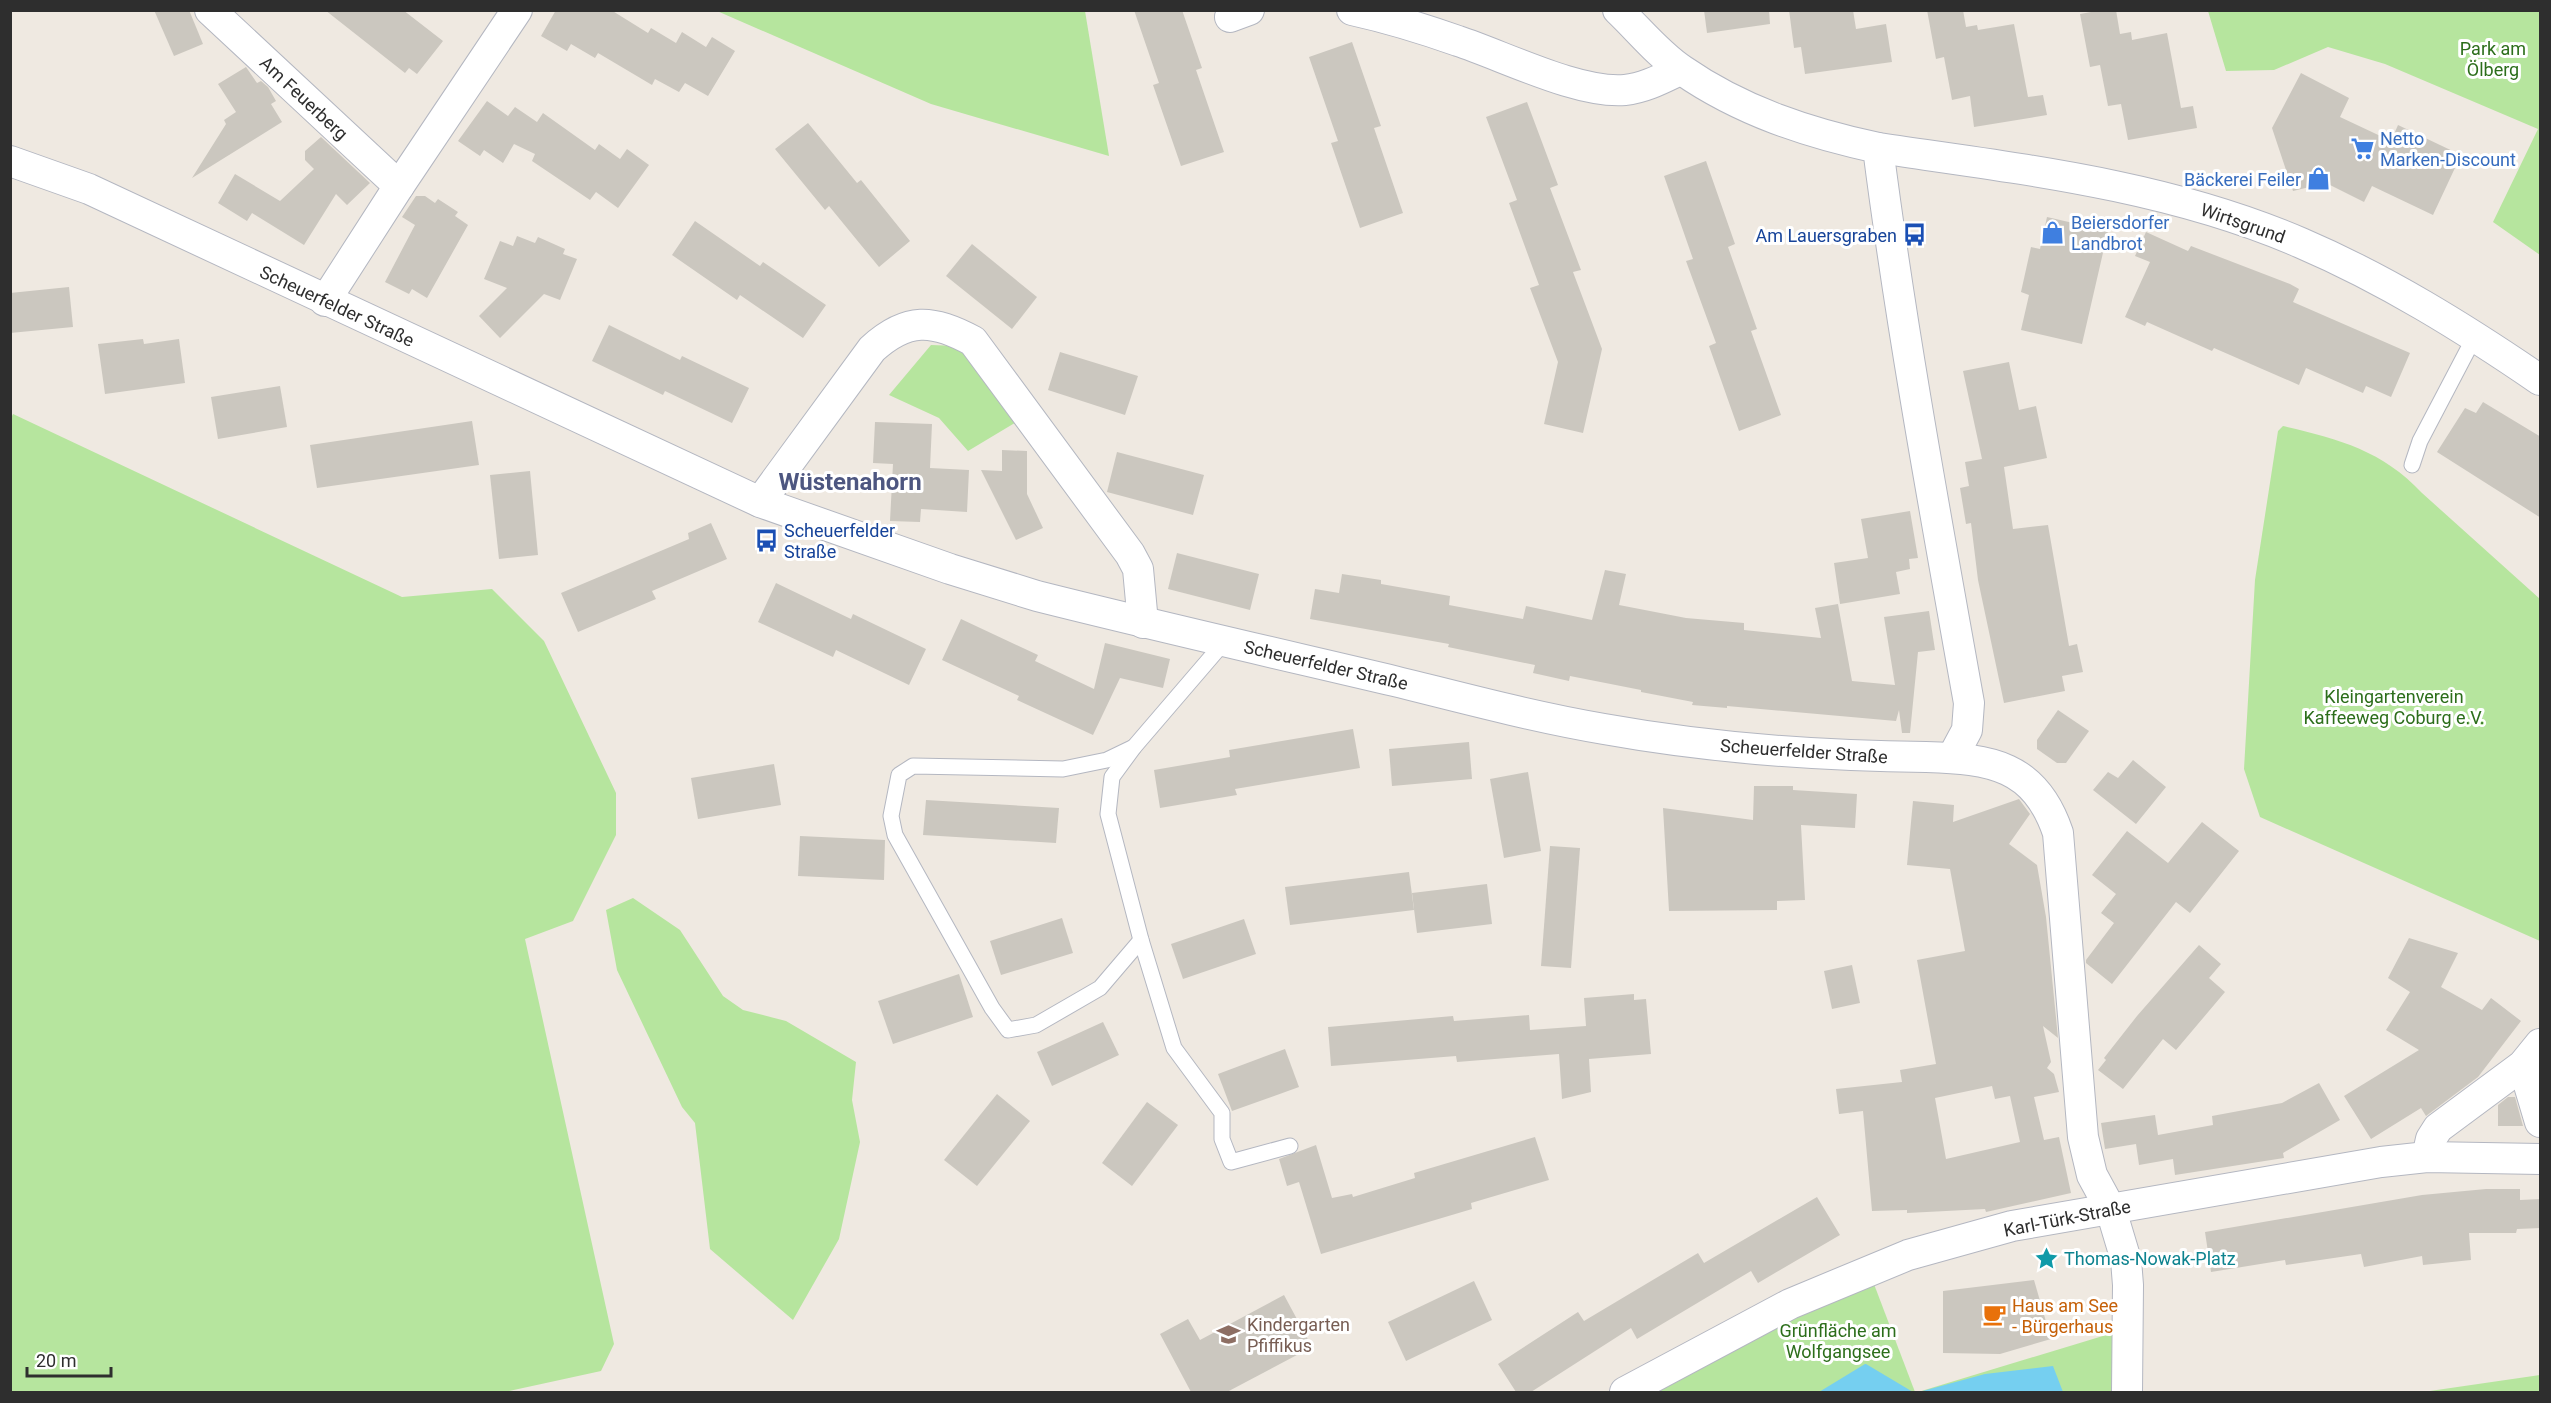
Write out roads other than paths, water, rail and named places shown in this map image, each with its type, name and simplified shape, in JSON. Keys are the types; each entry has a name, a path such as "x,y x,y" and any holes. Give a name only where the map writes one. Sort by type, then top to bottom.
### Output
{"street":[{"name":"Am Feuerberg","path":"210,10 399,186"},
{"path":"325,301 517,10"},
{"path":"1352,10 1458,40 1551,75 1598,89 1625,90 1654,83 1680,70"},
{"path":"1618,10 1680,70 1759,112 1833,138 1878,148 1891,249 1918,414 1969,703 1967,730 1952,758"},
{"name":"Wirtsgrund","path":"1878,148 2100,182 2196,206 2300,242 2387,285 2475,336 2541,380"},
{"name":"Scheuerfelder Straße","path":"10,161 88,189 760,502 960,573 1037,596 1143,623 1604,729 1717,745 1843,756 1952,758 1982,761 2010,771 2033,786 2050,808 2058,833 2083,1137 2092,1175 2111,1210 2126,1260 2128,1285 2127,1392"},
{"path":"760,502 872,349 886,336 903,327 925,323 950,328 973,341 1130,554 1138,569 1143,623"},
{"path":"2532,1055 2541,1122"},
{"path":"2427,1157 2431,1139 2438,1128 2532,1055"},
{"name":"Karl-Türk-Straße","path":"1625,1392 1790,1304 1908,1255 2012,1227 2263,1182 2427,1157 2487,1156 2541,1159"}],"lane":[{"path":"2412,465 2420,441 2475,336"},
{"path":"1225,642 1134,747 1112,777 1108,814 1141,940 1174,1048 1222,1113 1222,1139 1231,1162 1290,1146"},
{"path":"1134,747 1107,760 1063,769 913,766 899,775 891,816 895,834 992,1008 1008,1030 1036,1025 1100,988 1141,940"}],"water":[{"path":"1866,1364 1913,1392 1819,1392"},
{"path":"2053,1366 2063,1392 1919,1392 1985,1374"}],"place":[{"name":"Netto Marken-Discount","path":"2362,148"},
{"name":"Bäckerei Feiler","path":"2319,179"},
{"name":"Beiersdorfer Landbrot","path":"2053,232"},
{"name":"Am Lauersgraben","path":"1915,235"},
{"name":"Scheuerfelder Straße","path":"766,540"},
{"name":"Thomas-Nowak-Platz","path":"2046,1258"},
{"name":"Haus am See - Bürgerhaus","path":"1994,1315"},
{"name":"Kindergarten Pfiffikus","path":"1229,1334"}],"district":[{"name":"Wüstenahorn","path":"850,482"}],"park label":[{"name":"Park am Ölberg","path":"2493,58"},
{"name":"Kleingartenverein Kaffeeweg Coburg e.V.","path":"2394,706"},
{"name":"Grünfläche am Wolfgangsee","path":"1838,1340"}]}
